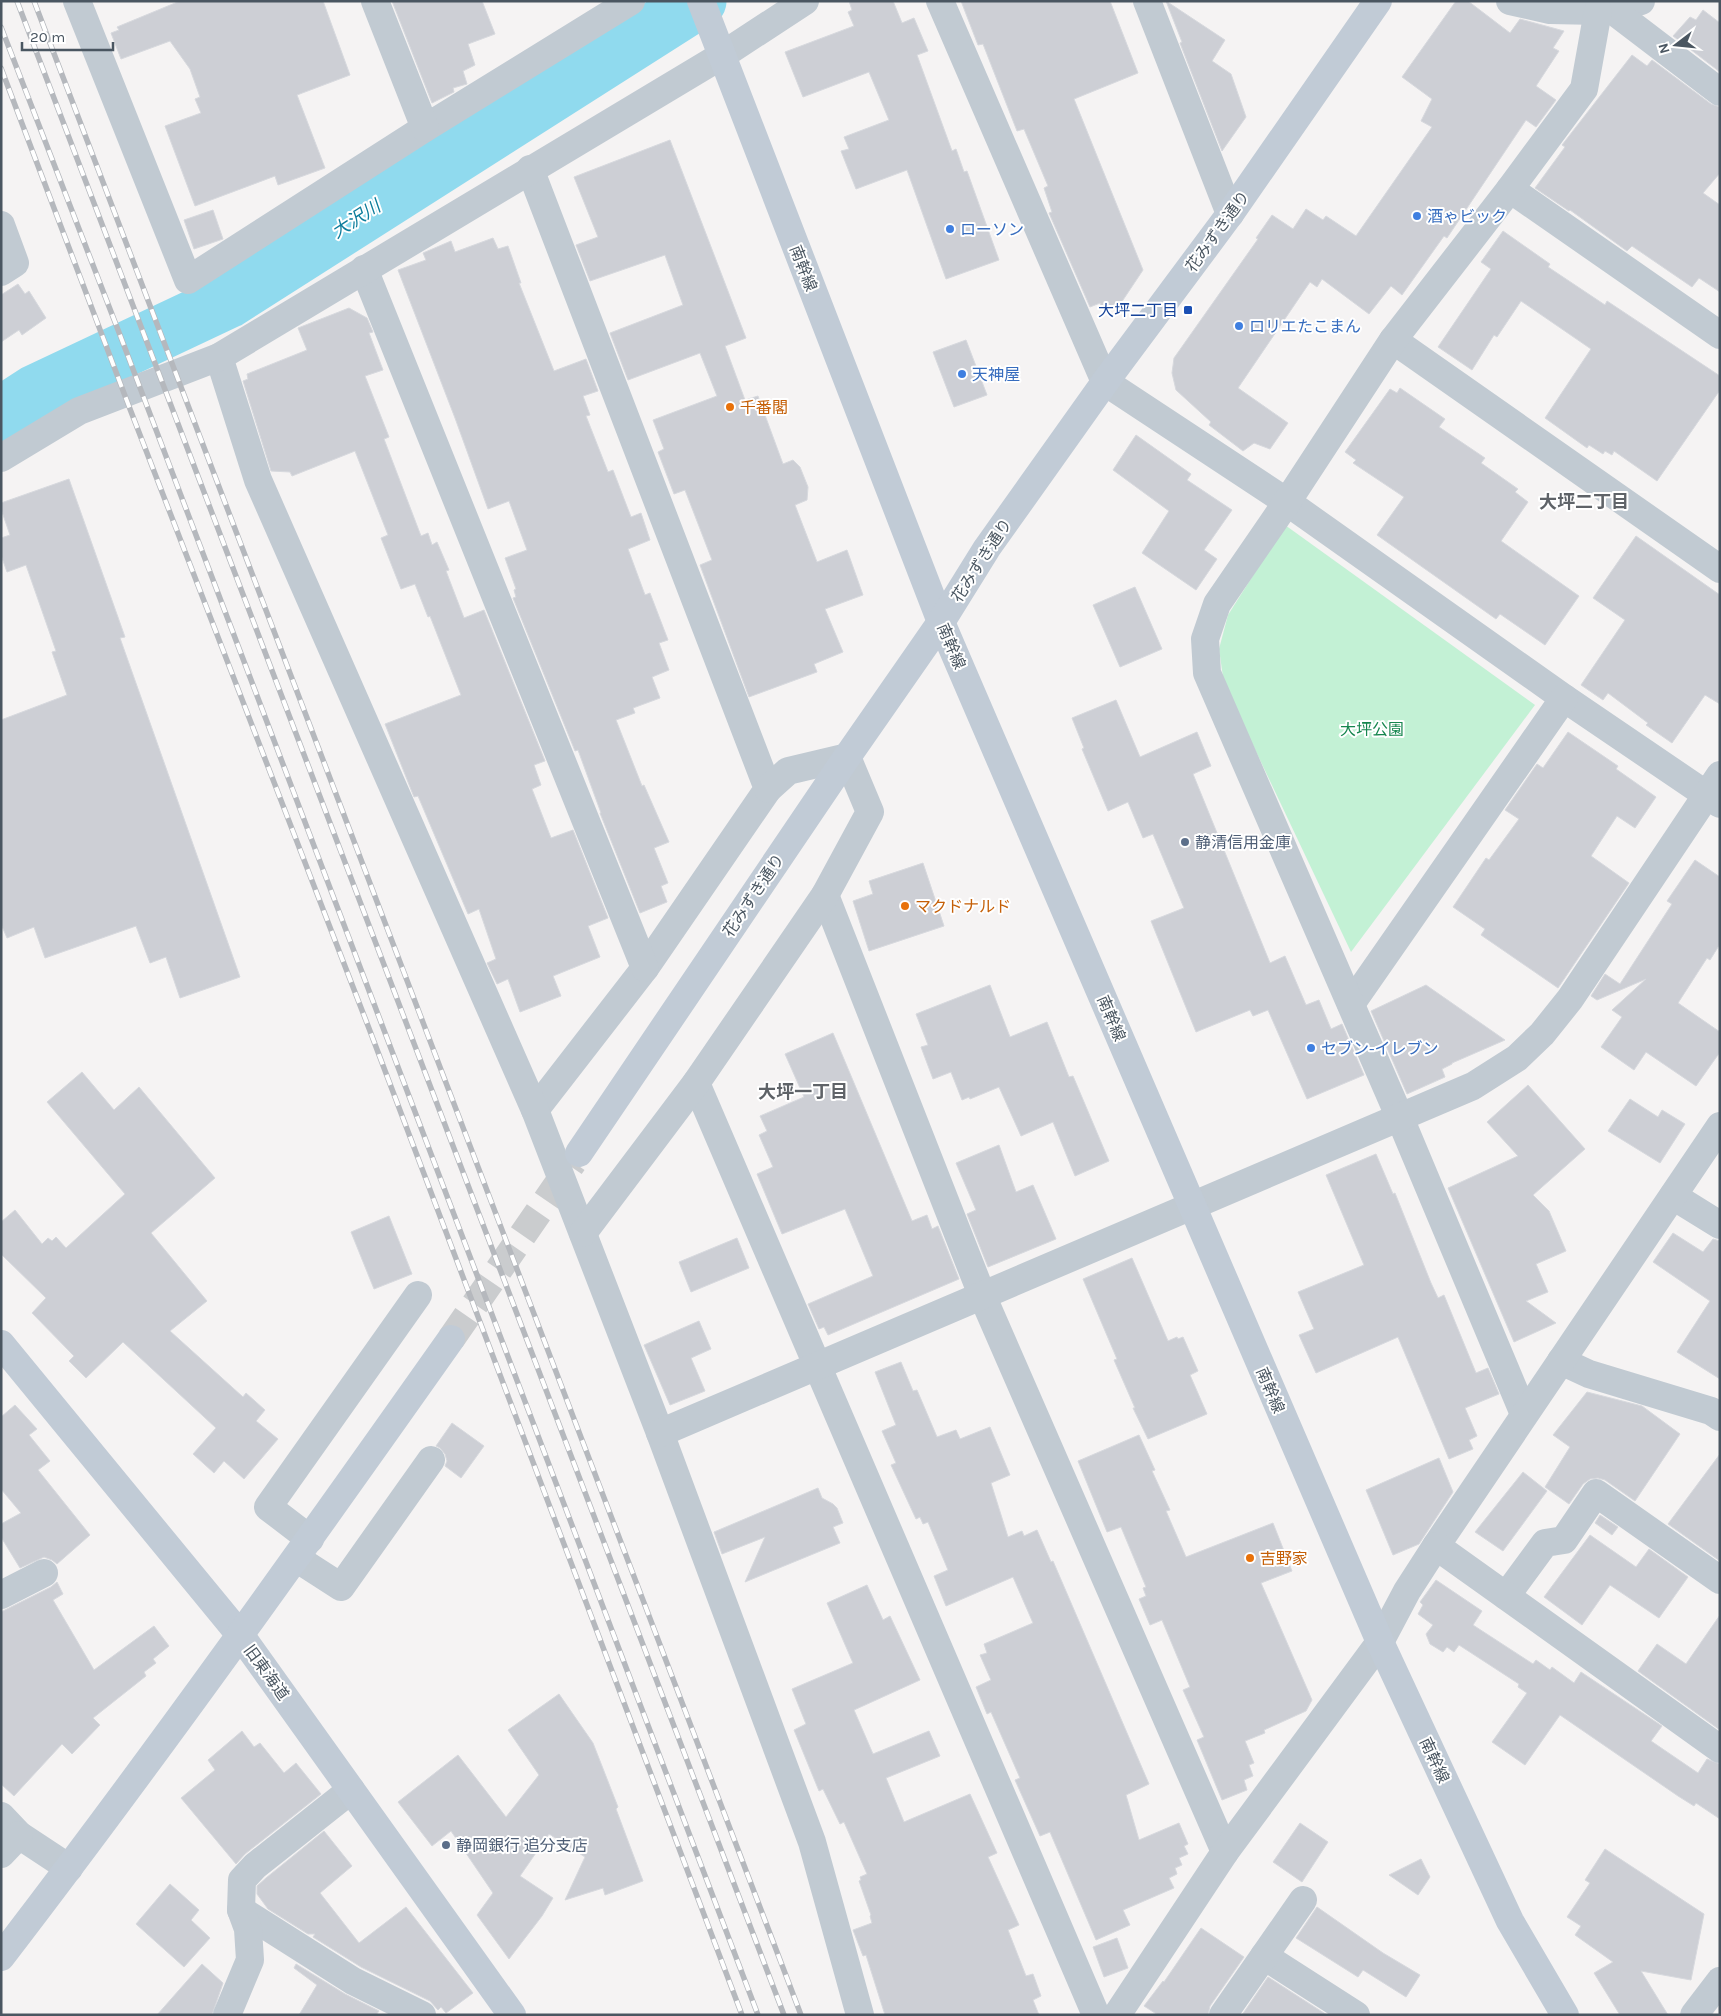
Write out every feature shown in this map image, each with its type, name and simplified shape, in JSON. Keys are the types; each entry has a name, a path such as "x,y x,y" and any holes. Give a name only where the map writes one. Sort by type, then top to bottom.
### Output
{"street":[{"path":"77,1 188,280 425,128 631,1"},
{"path":"375,1 425,128"},
{"name":"南幹線","path":"701,1 942,622 1192,1206 1380,1642 1510,1920 1565,2015"},
{"path":"1,458 79,411 219,357 530,169 719,49 805,1"},
{"path":"660,1433 1473,1086 1517,1058 1542,1034 1570,999 1715,791 1564,698 1287,502 1105,382 940,1"},
{"path":"1147,1 1230,214"},
{"name":"花みずき通り","path":"579,1153 846,757 942,622 987,548 1105,382 1230,214 1378,1"},
{"path":"1510,1 1550,10 1605,10 1641,1"},
{"path":"1605,10 1720,92"},
{"path":"1524,1414 1400,1118 1207,673 1205,639 1217,604 1287,502 1393,340 1510,189 1584,89 1605,10"},
{"path":"530,169 768,789"},
{"path":"1510,189 1720,335"},
{"path":"1,225 15,263 1,272"},
{"path":"364,269 645,968"},
{"path":"1393,340 1720,568"},
{"path":"219,357 258,480 535,1110 660,1433 812,1842 860,2015"},
{"path":"1351,1004 1564,698"},
{"path":"535,1110 645,968 768,789 788,771 846,757 870,812 825,895 696,1083 582,1233"},
{"path":"825,895 982,1295 1226,1852"},
{"path":"696,1083 1096,2015"},
{"path":"1117,2015 1226,1852 1380,1642 1407,1591 1436,1546 1720,1126"},
{"path":"1673,1196 1720,1225"},
{"path":"418,1296 268,1507 303,1549 341,1587 431,1460"},
{"path":"1,1957 70,1868 241,1636 451,1339"},
{"name":"旧東海道","path":"1,1344 241,1636 512,2015"},
{"path":"1561,1361 1588,1374 1711,1410 1720,1417"},
{"path":"1506,1596 1545,1543 1564,1540 1596,1493 1720,1580"},
{"path":"1436,1546 1720,1749"},
{"path":"1,1595 44,1573"},
{"path":"227,2015 250,1960 248,1929 241,1910 242,1880 255,1866 351,1790"},
{"path":"1,1816 10,1845 70,1868"},
{"path":"1223,2015 1303,1900"},
{"path":"241,1910 353,1981 422,2015"},
{"path":"1264,1956 1356,2015"},
{"path":"1694,2015 1720,1980"}],"green space":[{"name":"大坪公園","path":"1285,525 1535,705 1351,952 1224,684 1219,649 1228,615"}],"building":[{"path":"180,1 323,1 350,75 297,95 325,168 278,185 275,176 195,206 165,126 201,113 195,99 200,97 190,69 170,41 121,59 111,33 119,30 117,27"},
{"path":"392,1 482,1 495,34 468,44 475,65 463,71 467,84 453,88 454,92 432,103"},
{"path":"849,1 893,1 902,23 914,18 928,51 917,55 952,151 956,149 964,172 967,171 999,260 946,279 907,170 856,189 841,151 849,149 844,137 889,120 869,72 803,97 785,52 854,26 848,12 852,10"},
{"path":"961,1 1110,1 1138,73 1074,99 1143,270 1121,303 1103,310 1100,303 1090,307 1049,213 1052,212 1044,188 1048,186 1024,129 1017,131 983,44 978,45"},
{"path":"1166,1 1225,40 1212,61 1231,74 1246,117 1222,151 1180,43 1182,42"},
{"path":"1456,1 1468,1 1510,33 1520,19 1564,31 1553,48 1559,51 1536,86 1556,100 1536,127 1526,120 1447,238 1444,236 1402,295 1391,286 1369,314 1322,279 1317,287 1310,282 1238,388 1288,423 1270,449 1254,443 1243,451 1209,425 1211,422 1176,390 1172,373 1174,358 1258,239 1256,238 1272,215 1293,229 1306,209 1323,220 1326,216 1356,236 1432,127 1421,121 1432,99 1402,77"},
{"path":"1703,10 1720,23 1720,72 1673,36 1690,17 1696,20"},
{"path":"1632,55 1647,66 1652,60 1711,104 1720,107 1720,173 1703,193 1720,205 1720,292 1699,278 1692,287 1632,246 1627,251 1570,210 1535,188 1565,147 1562,145"},
{"path":"670,140 746,338 725,346 745,400 758,396 783,464 793,460 800,467 808,487 807,500 795,505 817,562 847,550 863,595 825,609 843,652 814,664 817,672 749,697 700,565 712,560 685,490 674,494 658,452 664,449 653,420 717,396 700,353 628,380 610,333 683,305 665,255 590,281 576,245 598,237 574,177"},
{"path":"213,210 223,239 194,249 184,220"},
{"path":"1503,231 1550,264 1548,267 1605,305 1607,301 1720,376 1720,390 1657,481 1614,451 1612,455 1605,451 1603,454 1589,445 1587,448 1545,418 1591,349 1521,301 1497,337 1494,335 1472,370 1438,347 1491,269 1481,262"},
{"path":"493,238 498,249 508,246 521,283 519,283 554,371 586,359 598,391 583,396 590,415 586,416 608,472 613,470 631,517 641,513 650,540 628,549 645,595 650,593 668,640 659,643 669,670 652,677 660,698 633,708 635,713 616,720 642,786 644,785 669,842 654,848 668,883 661,886 667,902 640,913 600,813 578,750 575,751 513,598 516,597 514,590 516,589 505,558 527,550 509,501 488,509 398,270 426,260 423,253 451,241 455,252"},
{"path":"18,284 25,294 29,291 46,318 22,335 19,330 1,342 1,295"},
{"path":"349,308 367,318 373,332 369,333 383,370 365,376 389,437 384,439 421,536 428,533 432,545 437,542 449,570 446,571 464,618 484,610 545,761 534,765 541,785 532,789 551,838 573,830 608,918 588,926 600,957 553,976 561,996 520,1012 508,979 497,984 487,963 496,959 479,909 468,914 418,796 414,797 385,724 461,695 430,616 428,617 415,584 401,589 381,538 388,535 355,451 292,476 290,472 271,471 243,381 248,379 247,374 307,350 298,328"},
{"path":"966,340 987,395 954,407 933,352"},
{"path":"1400,388 1445,419 1439,427 1485,458 1481,463 1518,489 1515,492 1528,502 1501,541 1579,596 1545,645 1500,614 1496,619 1377,535 1404,497 1353,463 1356,460 1345,452 1390,389 1397,393"},
{"path":"1136,435 1191,474 1187,480 1232,510 1204,550 1217,559 1196,590 1142,553 1169,511 1113,470"},
{"path":"69,479 125,637 120,638 240,977 180,998 166,957 150,963 136,926 45,958 34,927 7,938 1,924 1,720 67,695 52,652 56,651 26,565 7,572 1,555 1,538 10,535 1,509 1,503"},
{"path":"1636,536 1720,595 1720,704 1705,695 1672,743 1646,725 1648,723 1608,693 1603,700 1581,685 1625,620 1593,598"},
{"path":"1135,587 1162,649 1120,667 1093,605"},
{"path":"1116,700 1140,757 1197,732 1211,766 1193,774 1270,963 1285,956 1306,1005 1319,1000 1331,1029 1342,1024 1364,1075 1307,1099 1268,1010 1253,1016 1250,1010 1196,1032 1151,921 1184,908 1153,834 1143,838 1128,802 1108,811 1082,749 1084,748 1072,718"},
{"path":"1568,732 1618,766 1616,769 1656,797 1635,828 1617,816 1591,856 1629,883 1558,988 1481,935 1485,929 1453,907 1486,858 1489,860 1519,819 1505,810 1537,764 1543,768"},
{"path":"1695,860 1720,877 1720,944 1710,960 1707,958 1678,1003 1720,1032 1720,1052 1696,1086 1646,1052 1634,1070 1601,1047 1622,1017 1612,1010 1646,979 1597,1000 1591,996 1605,974 1620,984 1672,904 1667,901"},
{"path":"923,863 944,926 869,951 853,901 873,894 869,881"},
{"path":"990,985 1010,1037 1047,1022 1069,1077 1073,1076 1109,1161 1075,1176 1053,1122 1021,1136 999,1087 970,1099 969,1097 962,1100 951,1072 933,1079 921,1047 928,1045 916,1014"},
{"path":"1426,985 1505,1040 1452,1063 1442,1069 1445,1077 1407,1094 1371,1011"},
{"path":"833,1033 912,1221 927,1215 932,1229 938,1226 959,1279 828,1335 824,1327 819,1329 808,1304 873,1276 845,1209 782,1234 757,1174 773,1167 759,1135 767,1131 760,1116 804,1097 785,1054"},
{"path":"82,1072 114,1110 139,1087 215,1178 151,1233 207,1301 170,1331 243,1397 246,1393 265,1410 256,1421 278,1439 244,1479 224,1461 214,1473 193,1454 216,1428 123,1342 86,1378 69,1361 74,1356 32,1313 46,1298 1,1254 1,1222 15,1210 42,1244 48,1238 52,1241 56,1237 66,1248 125,1194 47,1102"},
{"path":"1528,1085 1585,1149 1533,1195 1549,1211 1566,1251 1536,1264 1548,1292 1526,1301 1556,1323 1514,1342 1448,1188 1518,1156 1487,1122"},
{"path":"1630,1099 1658,1117 1662,1110 1685,1124 1660,1163 1608,1131"},
{"path":"999,1145 1016,1192 1033,1185 1056,1239 988,1267 967,1214 976,1210 956,1163"},
{"path":"1376,1154 1393,1194 1395,1193 1431,1283 1438,1298 1444,1295 1476,1373 1488,1368 1499,1394 1465,1408 1477,1436 1469,1440 1473,1449 1449,1459 1398,1337 1316,1373 1299,1335 1314,1329 1298,1292 1364,1265 1326,1175"},
{"path":"389,1216 412,1274 374,1289 351,1232"},
{"path":"1673,1233 1703,1252 1713,1239 1720,1241 1720,1379 1677,1352 1710,1301 1653,1262"},
{"path":"737,1238 749,1268 691,1292 679,1262"},
{"path":"1132,1258 1168,1341 1177,1337 1178,1339 1183,1337 1198,1371 1190,1375 1207,1414 1148,1439 1133,1408 1135,1408 1114,1360 1117,1359 1083,1279"},
{"path":"699,1321 711,1349 691,1358 705,1391 670,1405 644,1345"},
{"path":"901,1362 913,1391 917,1390 937,1437 956,1430 960,1439 990,1427 1010,1475 991,1483 1008,1537 1022,1531 1024,1536 1037,1530 1051,1562 1053,1561 1149,1784 1126,1795 1139,1840 1179,1823 1188,1844 1184,1846 1188,1854 1179,1858 1182,1865 1175,1868 1177,1874 1169,1878 1174,1888 1123,1910 1130,1925 1096,1940 1050,1832 1040,1836 1015,1780 1020,1778 991,1712 987,1714 976,1687 991,1680 980,1655 987,1653 984,1644 1033,1623 1013,1577 946,1606 934,1576 948,1570 928,1522 923,1524 920,1517 916,1519 891,1465 896,1463 882,1431 896,1425 875,1372"},
{"path":"1587,1392 1642,1406 1680,1434 1635,1501 1605,1480 1598,1478 1590,1479 1583,1484 1569,1504 1545,1487 1570,1447 1553,1435"},
{"path":"15,1405 37,1429 29,1435 50,1461 38,1470 90,1535 57,1564 44,1557 20,1568 1,1537 1,1524 21,1513 1,1489 1,1417"},
{"path":"452,1423 484,1446 461,1478 445,1466 447,1461 445,1454 436,1446"},
{"path":"1139,1435 1155,1470 1152,1471 1170,1510 1166,1511 1186,1557 1273,1523 1292,1571 1261,1583 1312,1700 1306,1711 1264,1730 1265,1733 1245,1741 1254,1763 1249,1765 1253,1776 1244,1780 1247,1790 1222,1800 1197,1740 1204,1737 1183,1690 1190,1687 1162,1620 1150,1625 1139,1599 1146,1596 1143,1588 1146,1587 1121,1527 1107,1532 1078,1461"},
{"path":"1720,1454 1720,1561 1668,1524"},
{"path":"1439,1458 1453,1492 1419,1544 1393,1555 1366,1490"},
{"path":"1523,1472 1547,1491 1503,1551 1475,1532"},
{"path":"818,1488 822,1498 837,1508 843,1523 833,1527 840,1543 745,1582 765,1537 722,1554 714,1532"},
{"path":"1600,1515 1618,1527 1612,1535 1595,1523"},
{"path":"1590,1535 1636,1567 1649,1549 1688,1577 1659,1618 1610,1585 1582,1625 1544,1597"},
{"path":"1436,1580 1482,1611 1473,1625 1533,1664 1536,1660 1550,1670 1552,1667 1574,1683 1581,1672 1662,1726 1651,1741 1698,1773 1707,1759 1720,1764 1720,1819 1696,1803 1694,1806 1678,1796 1560,1715 1525,1765 1492,1742 1527,1693 1518,1687 1519,1684 1459,1645 1454,1652 1447,1647 1443,1652 1430,1644 1426,1634 1433,1625 1418,1614 1423,1605 1420,1602"},
{"path":"57,1582 63,1594 53,1600 94,1670 154,1626 169,1646 153,1659 156,1663 144,1672 146,1676 93,1718 100,1725 72,1754 62,1744 14,1796 1,1784 1,1612 51,1587"},
{"path":"867,1585 883,1620 890,1616 920,1680 854,1710 873,1754 929,1731 940,1756 886,1778 904,1822 970,1794 997,1853 988,1857 1019,1925 1008,1930 1026,1976 1033,1974 1041,1996 1033,2000 1039,2015 885,2015 866,1955 863,1956 853,1930 872,1923 859,1881 861,1880 860,1877 867,1874 844,1822 840,1824 823,1789 819,1791 794,1730 806,1724 792,1689 853,1663 827,1603"},
{"path":"1720,1615 1720,1730 1638,1671 1657,1644 1686,1664"},
{"path":"559,1694 593,1743 618,1807 616,1809 643,1881 605,1895 603,1888 565,1900 585,1857 549,1834 520,1876 553,1898 542,1916 509,1959 477,1915 493,1893 451,1831 432,1846 398,1802 458,1755 506,1817 539,1775 508,1730"},
{"path":"242,1731 254,1747 260,1743 284,1773 296,1763 321,1794 245,1854 236,1864 181,1798 215,1770 208,1760"},
{"path":"1300,1823 1328,1842 1302,1882 1273,1862"},
{"path":"324,1831 352,1866 320,1893 359,1943 406,1907 473,1993 446,2013 441,2007 438,2010 430,2001 361,1967 313,1937 315,1934 308,1934 268,1909 257,1894 257,1886"},
{"path":"1605,1849 1704,1914 1691,1980 1641,1971 1668,2015 1620,2015 1594,1973 1613,1962 1575,1935 1581,1926 1567,1917 1590,1883 1585,1880"},
{"path":"1421,1859 1430,1877 1418,1895 1389,1875"},
{"path":"170,1884 199,1910 191,1920 210,1938 184,1967 136,1924"},
{"path":"1317,1907 1383,1953 1420,1975 1406,1997 1363,1970 1358,1977 1296,1938"},
{"path":"1201,1928 1244,1957 1210,2006 1208,2015 1158,2015 1144,2006 1164,1982"},
{"path":"1117,1938 1128,1968 1104,1977 1093,1947"},
{"path":"202,1964 223,1983 212,2015 157,2015"},
{"path":"296,1964 345,1994 379,2011 376,2015 299,2015 317,1985 294,1968"},
{"path":"1268,1977 1327,2015 1242,2015"}],"waterway":[{"name":"大沢川","path":"1,414 35,392 228,301 699,1"}],"tunnel":[{"path":"451,1339 573,1162"}],"railway":[{"path":"17,1 784,2015"},
{"path":"34,1 801,2015"},
{"path":"1,27 120,335 758,2015"},
{"path":"1,68 130,409 370,1031 742,2015"}],"place":[{"name":"酒ゃビック","path":"1417,216"},
{"name":"ローソン","path":"950,229"},
{"name":"大坪二丁目","path":"1188,310"},
{"name":"ロリエたこまん","path":"1239,326"},
{"name":"天神屋","path":"962,374"},
{"name":"千番閣","path":"730,407"},
{"name":"静清信用金庫","path":"1185,842"},
{"name":"マクドナルド","path":"905,906"},
{"name":"セブン-イレブン","path":"1311,1048"},
{"name":"吉野家","path":"1250,1558"},
{"name":"静岡銀行 追分支店","path":"446,1845"}],"district":[{"name":"大坪二丁目","path":"1584,502"},
{"name":"大坪一丁目","path":"803,1092"}]}
